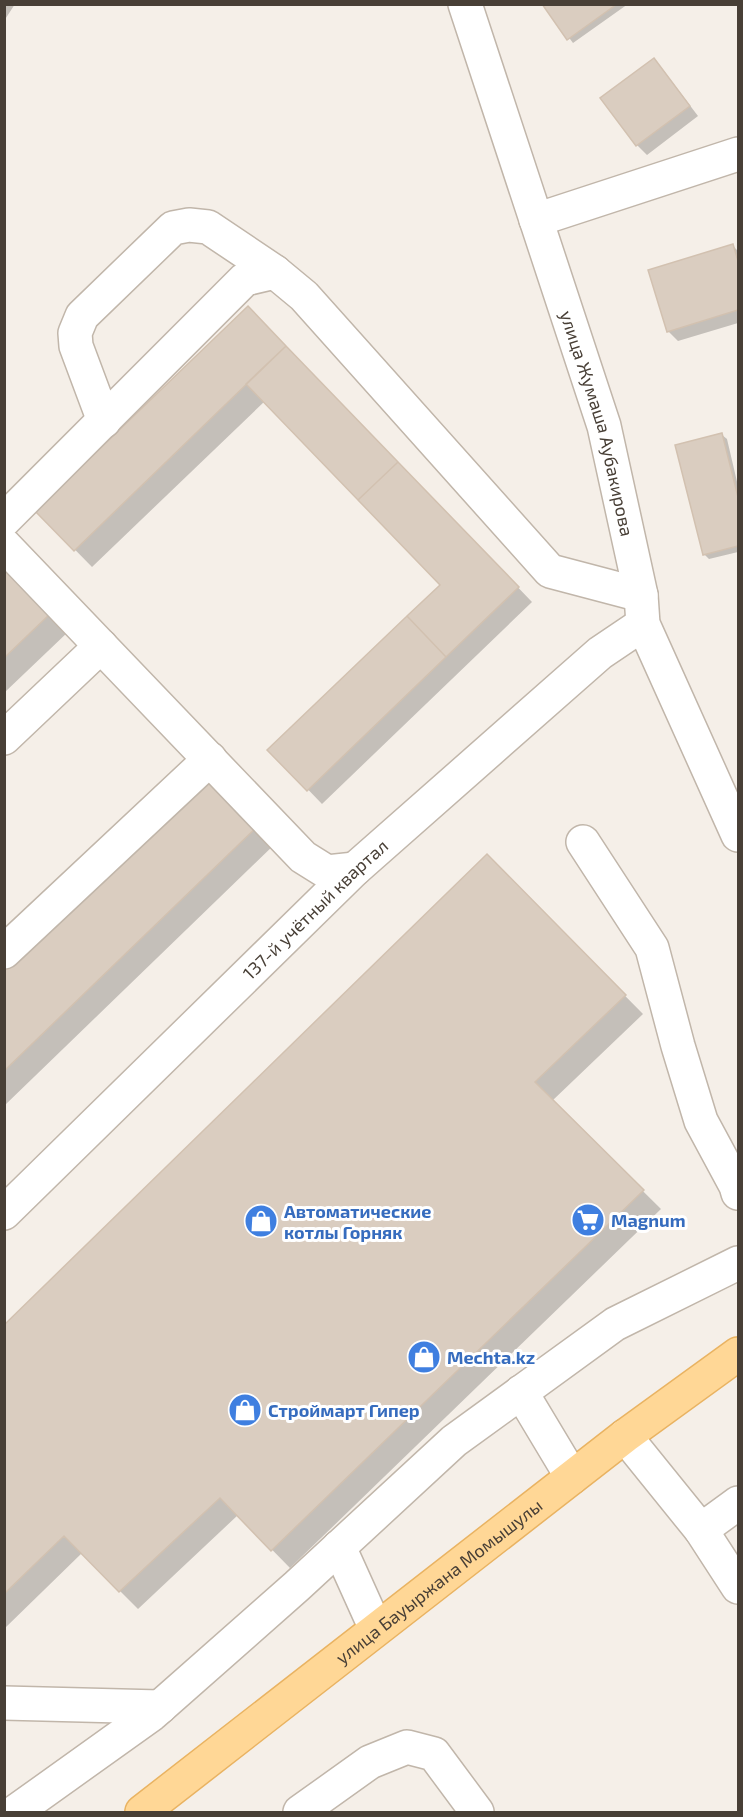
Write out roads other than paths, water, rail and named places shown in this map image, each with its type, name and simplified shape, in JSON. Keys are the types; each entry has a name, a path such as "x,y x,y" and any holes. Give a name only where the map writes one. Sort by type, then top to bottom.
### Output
{"main road":[{"name":"улица Бауыржана Момышулы","path":"142,1812 625,1436 738,1354"}],"street":[{"name":"улица Жумаша Аубакирова","path":"465,4 604,426 642,609 738,835"},
{"path":"536,220 738,154"},
{"path":"104,421 76,346 75,333 82,316 173,228 189,225 208,227 275,272 304,296 550,571 642,609"},
{"path":"4,520 245,279 275,272"},
{"path":"4,545 303,857 327,872 355,869"},
{"name":"137-й учётный квартал","path":"4,1213 355,869 600,653 642,609"},
{"path":"4,738 101,646"},
{"path":"4,952 210,759"},
{"path":"583,842 652,948 701,1121 738,1193"},
{"path":"15,1812 160,1707 454,1441 615,1324 738,1263"},
{"path":"521,1392 572,1477"},
{"path":"625,1436 701,1530 738,1587"},
{"path":"701,1530 738,1503"},
{"path":"339,1547 376,1629"},
{"path":"4,1703 160,1707"},
{"path":"300,1812 370,1762 407,1747 434,1754 477,1812"}],"place":[{"name":"Magnum","path":"588,1220"},
{"name":"Автоматические котлы Горняк","path":"261,1221"},
{"name":"Mechta.kz","path":"424,1357"},
{"name":"Строймарт Гипер","path":"245,1410"}]}
